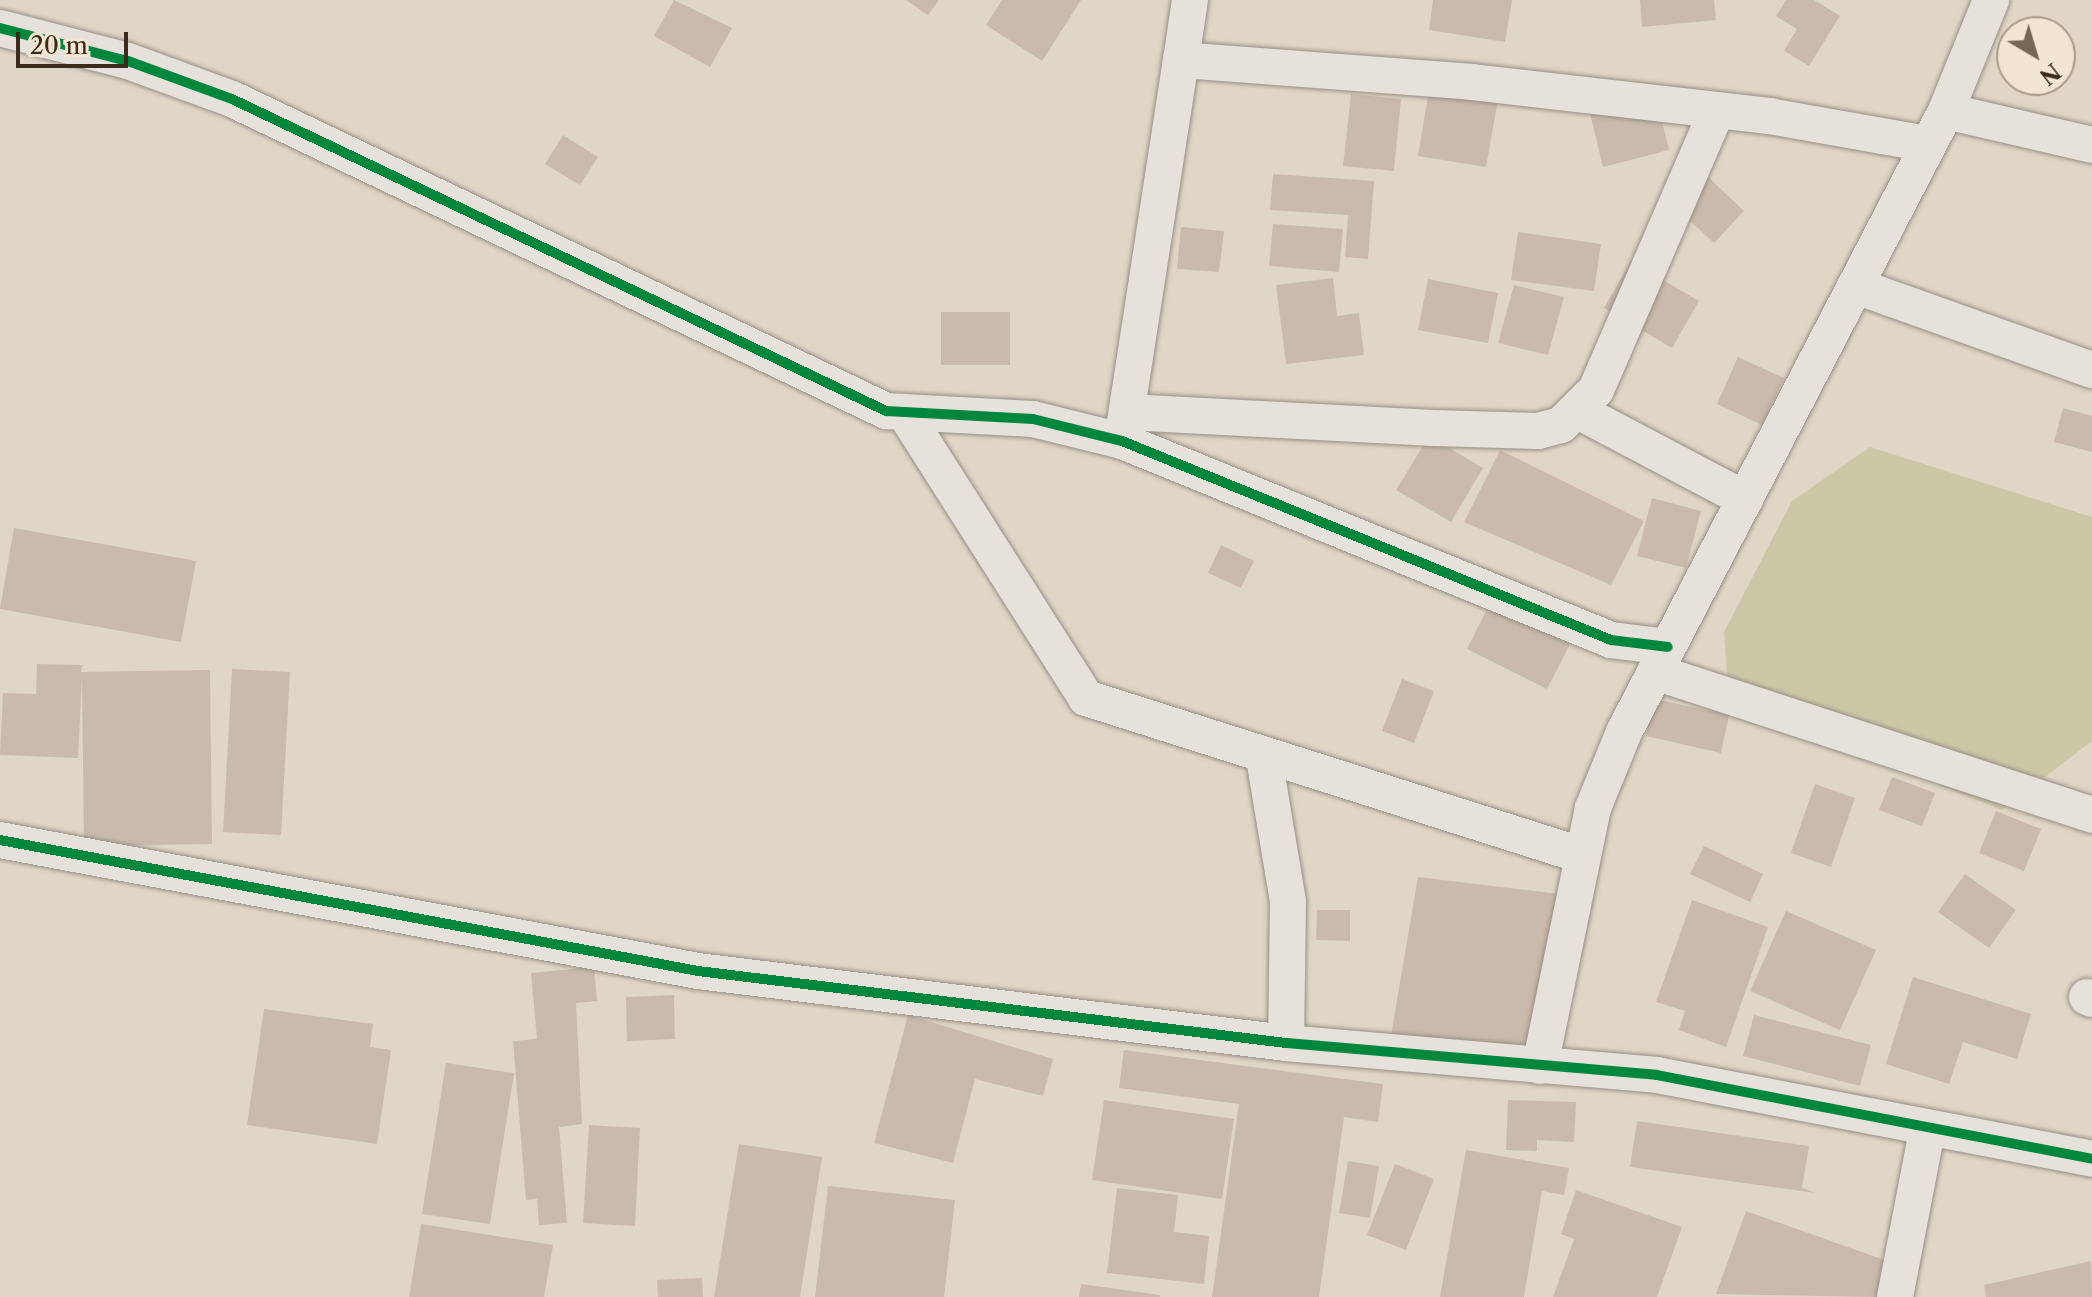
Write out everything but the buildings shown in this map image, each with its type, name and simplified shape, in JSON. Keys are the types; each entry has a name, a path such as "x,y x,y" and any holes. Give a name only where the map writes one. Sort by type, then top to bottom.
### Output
{"street":[{"path":"1125,427 1190,0"},
{"path":"1540,1066 1593,808 1662,660 1946,111 1991,0"},
{"path":"0,28 128,61 232,99 886,411 1125,427 1538,431 1580,412 1716,113"},
{"path":"1181,60 1471,82 1927,144"},
{"path":"1946,111 2092,145"},
{"path":"1856,286 2092,370"},
{"path":"904,412 1086,698 1264,758 1581,855"},
{"path":"1580,412 1745,499"},
{"path":"1125,427 1611,640 2092,815"},
{"path":"1264,758 1288,902 1286,1043"},
{"path":"0,840 698,971 1286,1043 1657,1075 1927,1131 2092,1159"},
{"path":"1895,1297 1927,1131"}],"shaded area":[{"path":"1870,447 2092,517 2092,741 2002,810 1729,702 1724,632 1792,501"}],"cycle path":[{"path":"0,28 128,61 232,99 886,411 1033,419 1122,441 1611,640 1668,647"},
{"path":"0,840 698,971 1286,1043 1657,1075 2092,1159"}]}
